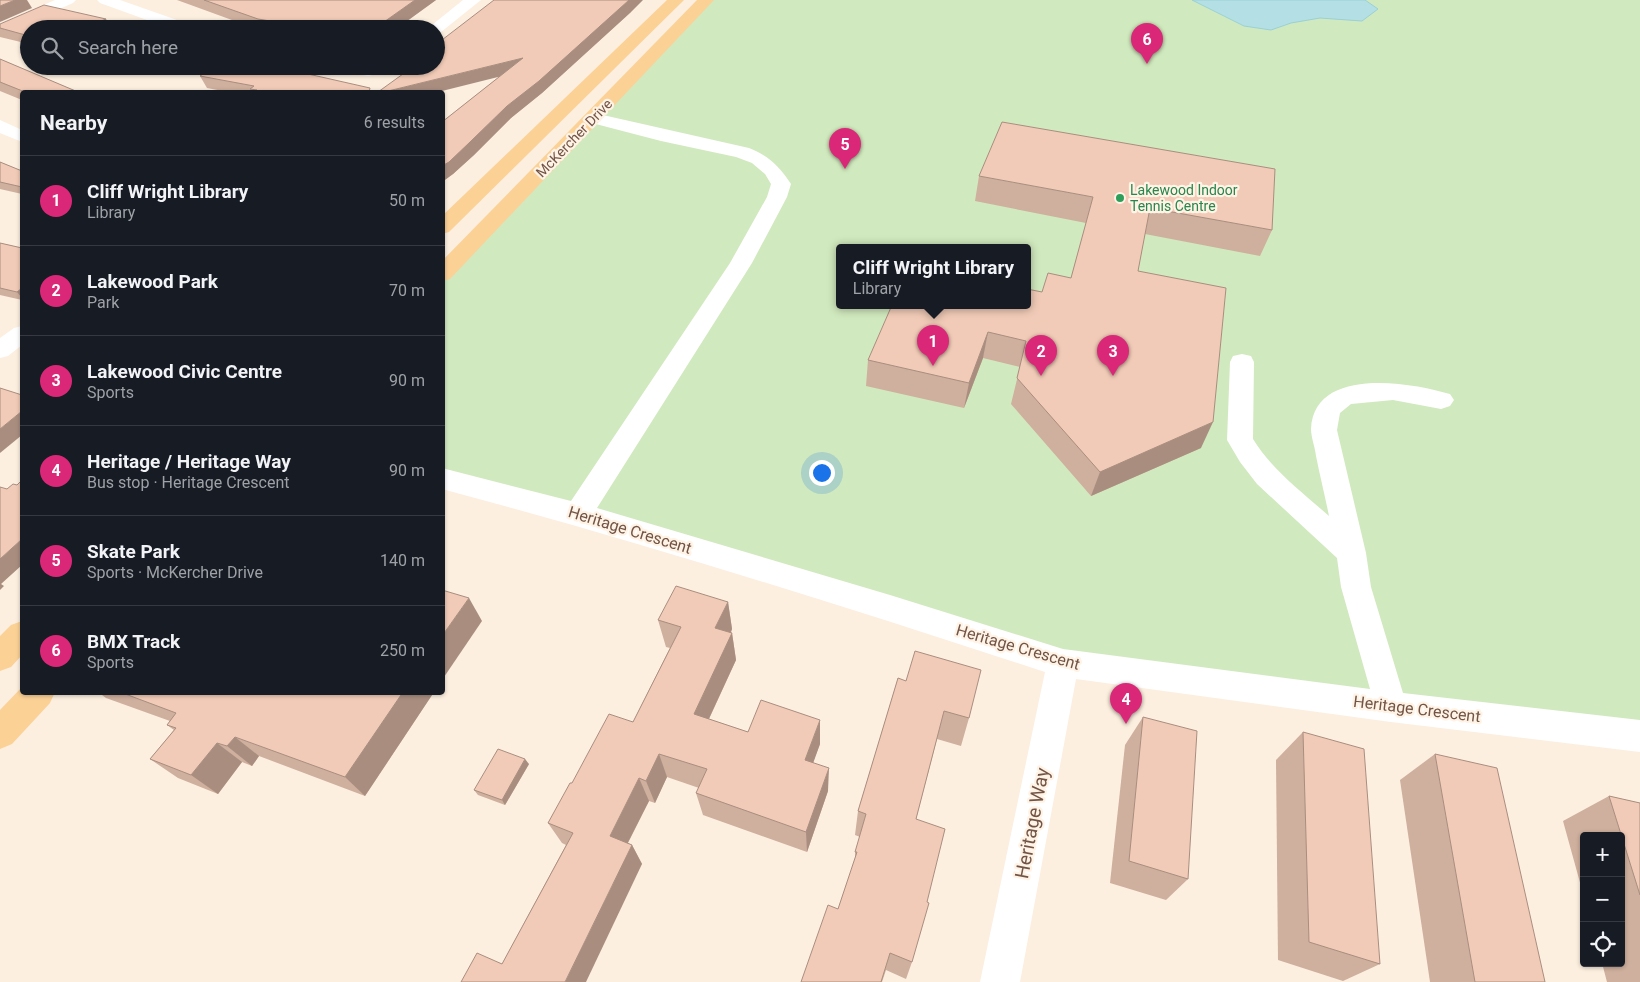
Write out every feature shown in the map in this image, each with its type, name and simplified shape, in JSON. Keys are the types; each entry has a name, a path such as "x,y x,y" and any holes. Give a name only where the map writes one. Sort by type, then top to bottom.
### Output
{"main road":[{"name":"McKercher Drive","path":"445,225 676,0"},
{"name":"McKercher Drive","path":"445,271 706,0"},
{"path":"0,657 20,637"},
{"path":"0,733 36,695"}],"street":[{"path":"23,20 68,0"},
{"path":"105,0 162,20"},
{"path":"445,21 473,0"},
{"path":"0,30 20,21"},
{"path":"578,514 740,263 777,197 780,184 772,171 760,159 742,152 661,135 594,118"},
{"path":"0,126 20,135"},
{"path":"0,351 20,336"},
{"path":"0,351 20,357"},
{"path":"1242,362 1240,440 1249,455 1267,477 1352,553"},
{"path":"1391,706 1356,587 1352,553 1324,430 1328,409 1344,396 1393,391 1441,400"},
{"name":"Heritage Crescent","path":"445,479 578,514 890,608 1063,663 1640,736"},
{"name":"Heritage Way","path":"1000,982 1063,663"}],"green space":[{"path":"706,0 1640,0 1640,737 1095,668 445,479 445,270"}],"water":[{"path":"1192,0 1365,0 1378,9 1362,21 1320,18 1291,23 1271,30 1244,26"}],"building":[{"path":"0,0 15,0 0,6"},
{"path":"204,0 415,0 387,20 258,19"},
{"path":"494,0 629,0 539,81 507,106 445,164 445,120 523,58 392,90 381,90 402,75 445,75 445,38"},
{"path":"44,5 106,19 20,20 20,34 0,28 0,24"},
{"path":"0,59 20,67 20,75 38,75 73,90 20,90 0,82"},
{"path":"313,75 370,88 370,90 257,90 250,89 254,86 200,76"},
{"path":"1002,122 1275,169 1272,230 1150,208 1138,271 1226,288 1213,422 1100,472 1017,378 1026,341 988,332 969,383 868,360 890,309 1031,309 1031,290 1042,292 1048,273 1071,278 1093,197 979,176"},
{"path":"0,162 20,170 20,187 0,182"},
{"path":"0,243 20,248 20,290 17,292 0,288"},
{"path":"0,388 20,394 20,413 0,429"},
{"path":"20,482 20,541 0,559 0,487 7,489 13,484 17,485"},
{"path":"676,586 728,602 715,628 732,633 694,714 748,732 761,700 820,720 805,760 829,768 806,832 696,793 707,769 659,754 646,781 639,778 610,836 632,845 565,982 461,982 477,953 502,964 573,833 548,823 609,714 633,722 681,627 658,620"},
{"path":"445,591 469,598 445,632"},
{"path":"915,651 981,670 969,718 944,711 916,819 945,829 927,902 929,903 912,962 890,953 881,982 801,982 828,905 838,909 857,852 855,852 866,814 858,811 898,678 906,681"},
{"path":"128,695 401,695 345,777 235,737 227,746 217,743 191,775 150,759 176,728 167,725 176,713"},
{"path":"1143,717 1197,731 1188,879 1129,861"},
{"path":"1303,732 1364,749 1380,964 1309,942"},
{"path":"498,749 525,759 502,800 474,790"},
{"path":"1435,754 1497,768 1545,982 1475,982"},
{"path":"1609,796 1640,803 1640,895 1625,847 1625,832 1620,832"}],"place":[{"name":"BMX Track","path":"1147,64"},
{"name":"Skate Park","path":"845,169"},
{"name":"Lakewood Indoor Tennis Centre","path":"1120,198"},
{"name":"Cliff Wright Library","path":"933,366"},
{"name":"Lakewood Park","path":"1041,376"},
{"name":"Lakewood Civic Centre","path":"1113,376"},
{"name":"Heritage / Heritage Way","path":"1126,724"}]}
